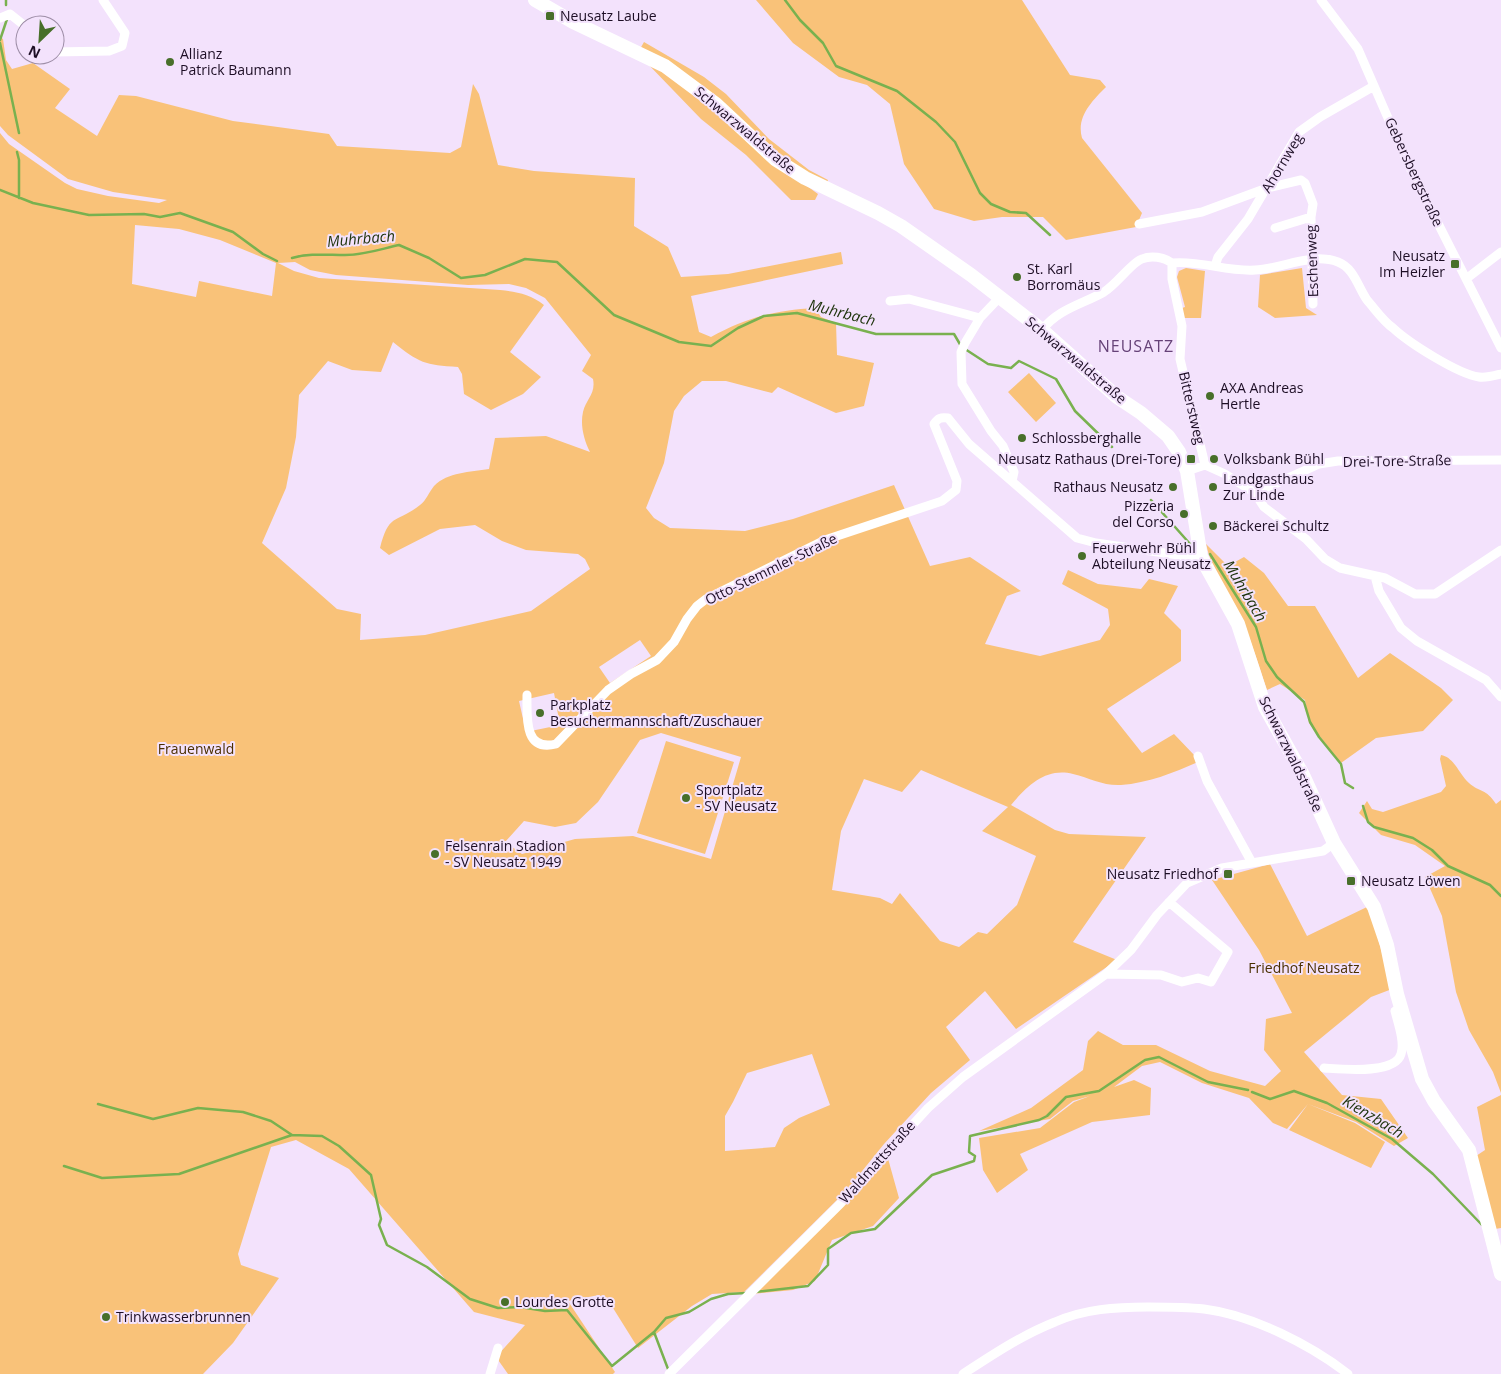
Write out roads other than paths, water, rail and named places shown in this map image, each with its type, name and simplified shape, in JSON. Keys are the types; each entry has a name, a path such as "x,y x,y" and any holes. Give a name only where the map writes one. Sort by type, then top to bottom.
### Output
{"main road":[{"name":"Schwarzwaldstraße","path":"535,0 566,19 665,66 716,104 775,159 805,178 901,226 1042,330 1117,397 1165,432 1179,452 1187,471 1201,557 1238,624 1265,706 1302,775 1334,843 1374,907 1387,945 1401,1008 1422,1079 1434,1101 1469,1150 1501,1274"}],"street":[{"path":"65,52 109,51 122,46 125,33 103,0"},
{"name":"Gebersbergstraße","path":"1320,0 1351,38 1408,164 1501,348"},
{"path":"0,18 10,14 15,18"},
{"name":"Ahornweg","path":"1215,266 1218,257 1248,219 1267,188 1287,149 1299,132 1320,117 1374,86"},
{"name":"Eschenweg","path":"1267,188 1295,181 1305,183 1312,204 1311,259 1313,304"},
{"path":"1140,224 1202,212 1267,188"},
{"name":"Eschenweg","path":"1275,228 1311,217"},
{"path":"1466,279 1501,252"},
{"path":"1042,330 1065,310 1105,292 1141,259 1159,258 1172,263 1254,270 1311,259 1340,262 1351,272 1367,299 1392,328 1431,354 1477,377 1501,374"},
{"name":"Bitterstweg","path":"1172,263 1172,279 1182,326 1180,359 1205,464"},
{"path":"1000,298 980,318 961,352 962,384 1003,446 1014,472 1012,481"},
{"path":"890,301 909,299 980,318"},
{"name":"Otto-Stemmler-Straße","path":"527,695 531,737 536,744 546,747 556,744 608,690 630,674 657,660 674,642 697,606 706,600 825,540 942,501 956,490 957,481 935,428 934,424 938,418 948,418 969,444 1033,497 1069,532 1084,540 1192,558 1201,557"},
{"name":"Drei-Tore-Straße","path":"1255,493 1319,464 1338,461 1501,460"},
{"path":"1187,471 1205,464 1225,474 1255,493 1264,507 1306,539 1325,559 1340,568 1385,578 1415,594 1435,594 1501,550"},
{"path":"1376,576 1379,592 1402,628 1417,641 1486,680 1501,697"},
{"path":"1198,756 1207,781 1251,862"},
{"name":"Waldmattstraße","path":"669,1374 841,1203 928,1108 964,1077 1106,974 1131,950 1169,902 1187,883 1214,870 1251,862 1323,851 1334,843"},
{"path":"1106,974 1161,975 1182,982 1198,978 1211,982 1228,952 1169,902"},
{"name":"Schwarzwaldstraße","path":"1324,1068 1373,1070 1396,1061 1401,1054 1401,1040 1396,1011 1401,1008"},
{"path":"962,1374 1004,1347 1055,1321 1082,1312 1121,1307 1206,1309 1241,1319 1287,1336 1323,1355 1348,1374"},
{"path":"490,1374 498,1348"}],"waterway":[{"path":"6,0 6,5"},
{"path":"785,0 800,20 823,43 836,66 897,91 936,122 955,142 980,193 991,204 1010,212 1026,213 1050,235"},
{"path":"0,40 7,19"},
{"path":"0,43 19,133"},
{"path":"17,152 19,160 19,198"},
{"name":"Muhrbach","path":"0,190 33,203 89,215 144,214 160,217 180,213 233,232 263,254 277,261"},
{"name":"Muhrbach","path":"292,258 312,255 359,254 399,245 429,258 461,278 485,275 525,259 557,262 614,315 679,342 711,346 738,328 764,316 797,313 876,334 954,334 961,346"},
{"name":"Muhrbach","path":"965,349 988,364 1011,368 1019,361 1056,379 1075,411 1112,447"},
{"name":"Muhrbach","path":"1151,500 1191,545"},
{"name":"Muhrbach","path":"1210,554 1256,627 1266,661 1277,677 1304,702 1310,722 1319,737 1341,764 1345,783 1353,788"},
{"name":"Muhrbach","path":"1363,806 1368,822 1374,827 1413,838 1432,850 1448,866 1490,885 1501,896"},
{"name":"Kienzbach","path":"755,1292 808,1286 828,1265 828,1249 851,1233 875,1229 932,1175 974,1161 975,1156 969,1152 970,1136 1039,1120 1047,1116 1066,1097 1099,1091 1145,1060 1159,1057 1208,1082 1248,1090"},
{"name":"Kienzbach","path":"1252,1092 1270,1099 1294,1091 1327,1103 1392,1139 1433,1174 1482,1225"},
{"path":"98,1104 153,1119 198,1108 243,1112 271,1121 292,1135"},
{"path":"64,1166 102,1178 179,1174 292,1135 322,1136 339,1146 371,1175 381,1219 379,1225 387,1245 427,1267 470,1299 498,1308 520,1307 545,1311 567,1310 612,1366 654,1332"},
{"name":"Kienzbach","path":"668,1369 654,1332 666,1318 689,1312 711,1299 728,1294 746,1293"}],"place":[{"name":"Neusatz Laube","path":"550,16"},
{"name":"Allianz Patrick Baumann","path":"170,62"},
{"name":"Neusatz Im Heizler","path":"1455,264"},
{"name":"St. Karl Borromäus","path":"1017,277"},
{"name":"AXA Andreas Hertle","path":"1210,396"},
{"name":"Schlossberghalle","path":"1022,438"},
{"name":"Neusatz Rathaus (Drei-Tore)","path":"1191,459"},
{"name":"Volksbank Bühl","path":"1214,459"},
{"name":"Rathaus Neusatz","path":"1173,487"},
{"name":"Landgasthaus Zur Linde","path":"1213,487"},
{"name":"Pizzeria del Corso","path":"1184,514"},
{"name":"Bäckerei Schultz","path":"1213,526"},
{"name":"Feuerwehr Bühl Abteilung Neusatz","path":"1082,556"},
{"name":"Parkplatz Besuchermannschaft/Zuschauer","path":"540,713"},
{"name":"Sportplatz - SV Neusatz","path":"686,798"},
{"name":"Felsenrain Stadion - SV Neusatz 1949","path":"435,854"},
{"name":"Neusatz Friedhof","path":"1228,874"},
{"name":"Neusatz Löwen","path":"1351,881"},
{"name":"Lourdes Grotte","path":"505,1302"},
{"name":"Trinkwasserbrunnen","path":"106,1317"}],"district":[{"name":"NEUSATZ","path":"1136,346"}],"park label":[{"name":"Frauenwald","path":"196,749"},
{"name":"Friedhof Neusatz","path":"1304,968"}]}
